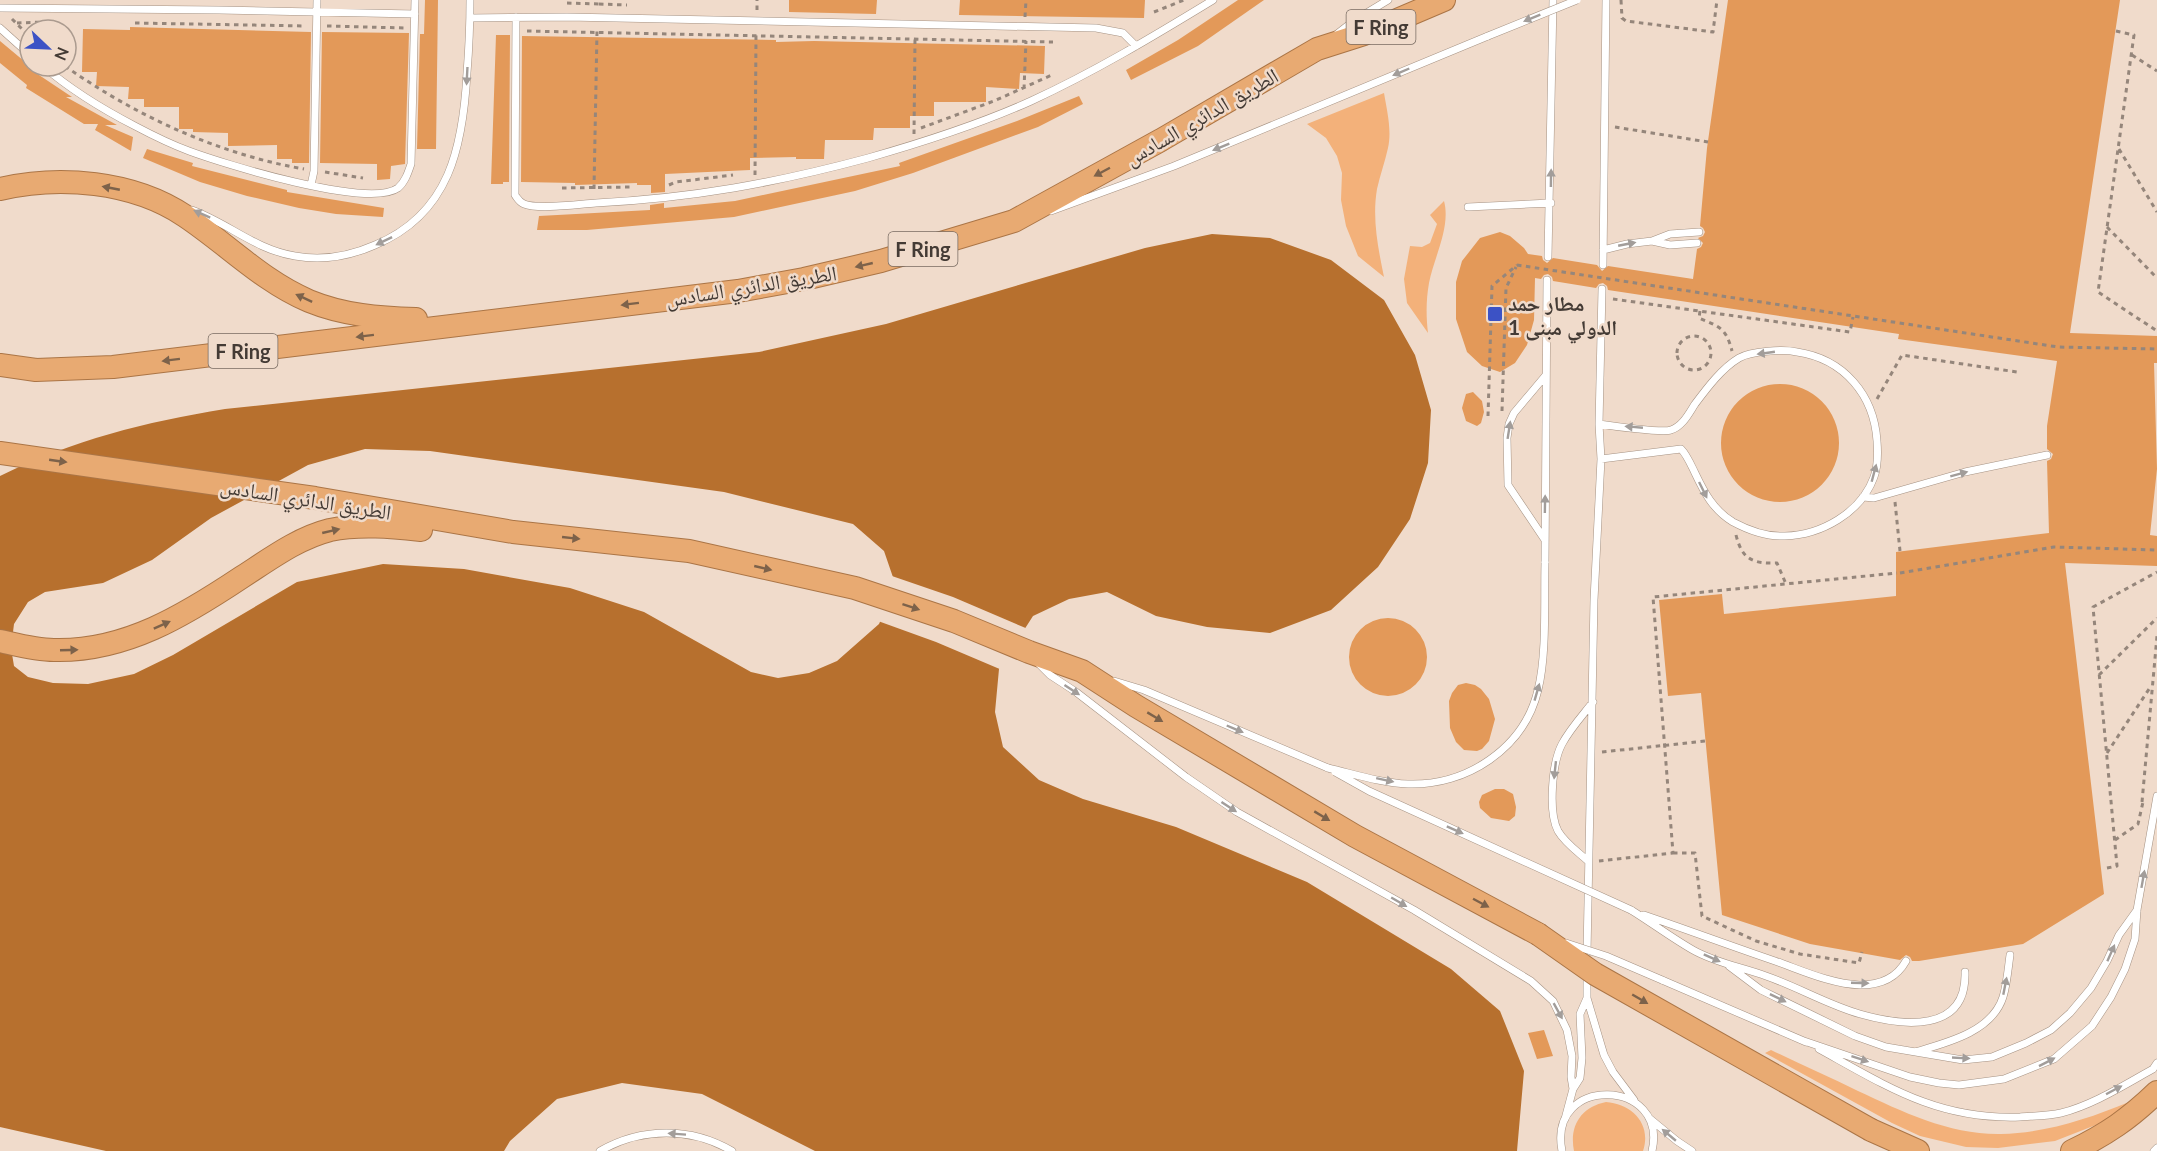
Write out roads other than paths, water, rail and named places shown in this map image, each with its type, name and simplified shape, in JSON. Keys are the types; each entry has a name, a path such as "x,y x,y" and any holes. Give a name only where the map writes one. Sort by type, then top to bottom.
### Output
{"highway":[{"name":"الطريق الدائري السادس","path":"0,365 36,370 113,367 738,291 804,279 881,261 1014,221 1161,140 1317,49 1364,34 1444,0"},
{"path":"0,189 17,185 80,183 112,187 143,196 184,215 282,288 319,304 369,317 485,321"},
{"name":"الطريق الدائري السادس","path":"0,453 315,498 513,532 689,551 855,588 954,621 1082,671 1136,706 1355,836 1538,934 1595,974 1871,1130 1918,1151"},
{"path":"0,641 53,650 85,649 135,637 197,607 302,540 330,530 362,526 456,532 513,532"},
{"path":"2072,1151 2102,1136 2145,1107"}],"lane":[{"path":"311,185 314,171 317,0"},
{"path":"57,78 109,112 185,150 261,174 311,185 376,195 391,191 404,181 411,164 416,0"},
{"path":"143,196 166,200 201,213 250,241 294,256 320,258 342,255 363,250 403,231 431,203 446,180 456,155 465,112 471,0"},
{"path":"516,16 515,195 519,202 530,206 676,197 756,185 834,168 916,144 1029,102 1136,46 1213,0"},
{"path":"1317,49 1355,20 1388,0"},
{"path":"1548,257 1551,203 1553,0"},
{"path":"1014,221 1058,209 1174,166 1577,0"},
{"path":"1603,266 1606,0"},
{"path":"0,8 415,14"},
{"path":"470,18 516,16 1116,30 1126,34 1136,46"},
{"path":"0,28 18,44"},
{"path":"1468,207 1551,203"},
{"path":"1603,250 1670,234 1699,232"},
{"path":"1652,240 1670,245 1697,243"},
{"path":"1328,768 1390,782 1423,784 1442,782 1464,775 1481,766 1504,748 1526,720 1538,691 1542,662 1547,280"},
{"path":"1602,289 1599,424 1601,459 1594,600 1587,998 1612,1072 1648,1116 1677,1142 1692,1151"},
{"path":"1599,424 1670,431 1680,425 1707,387 1738,358 1775,351 1794,351 1832,363 1846,372 1862,390 1876,425 1876,470 1863,497 1840,519 1810,533 1783,536 1759,533 1732,521 1707,499 1690,462 1681,449 1601,459"},
{"path":"1545,540 1508,485 1507,438 1509,424 1514,413 1547,375"},
{"path":"1863,497 1874,498 1965,472 2047,455"},
{"path":"1021,649 1050,675 1076,692 1186,777 1237,812 1414,910 1518,972 1542,990 1561,1015 1567,1030 1572,1056 1573,1089"},
{"path":"1082,671 1144,690 1328,768 1369,791 1631,910 1704,936 1804,971 1859,985 1881,983 1891,978 1900,971 1906,961"},
{"path":"1588,861 1563,839 1558,831 1554,821 1553,797 1558,752 1593,702"},
{"path":"1538,934 1606,956 1804,1041 1910,1077 1959,1085 2004,1079 2054,1059 2092,1026 2111,997 2125,969 2135,939 2137,910 2157,796"},
{"path":"1631,910 1694,950 1729,966 1766,976 1858,1013 1889,1021 1925,1022 1940,1018 1952,1011 1961,999 1965,985 1965,972"},
{"path":"1729,966 1761,990 1855,1036 1886,1047 1963,1060 1992,1057 2026,1044 2051,1030 2070,1013 2091,988 2119,935 2137,910"},
{"path":"1912,1052 1957,1037 1982,1025 1995,1012 2002,999 2010,955"},
{"path":"1562,1151 1560,1134 1573,1089 1580,1078 1582,1058 1580,1014 1587,998"},
{"path":"1804,1041 1931,1106 1967,1115 1996,1118 2061,1113 2110,1092 2156,1066"},
{"path":"1565,1119 1584,1099 1598,1094 1612,1093 1638,1104"},
{"path":"1648,1116 1653,1130 1652,1151"},
{"path":"601,1150 623,1139 667,1133 699,1136 732,1151"}],"place":[{"name":"مطار حمد الدولي مبنى 1","path":"1495,314"}]}
